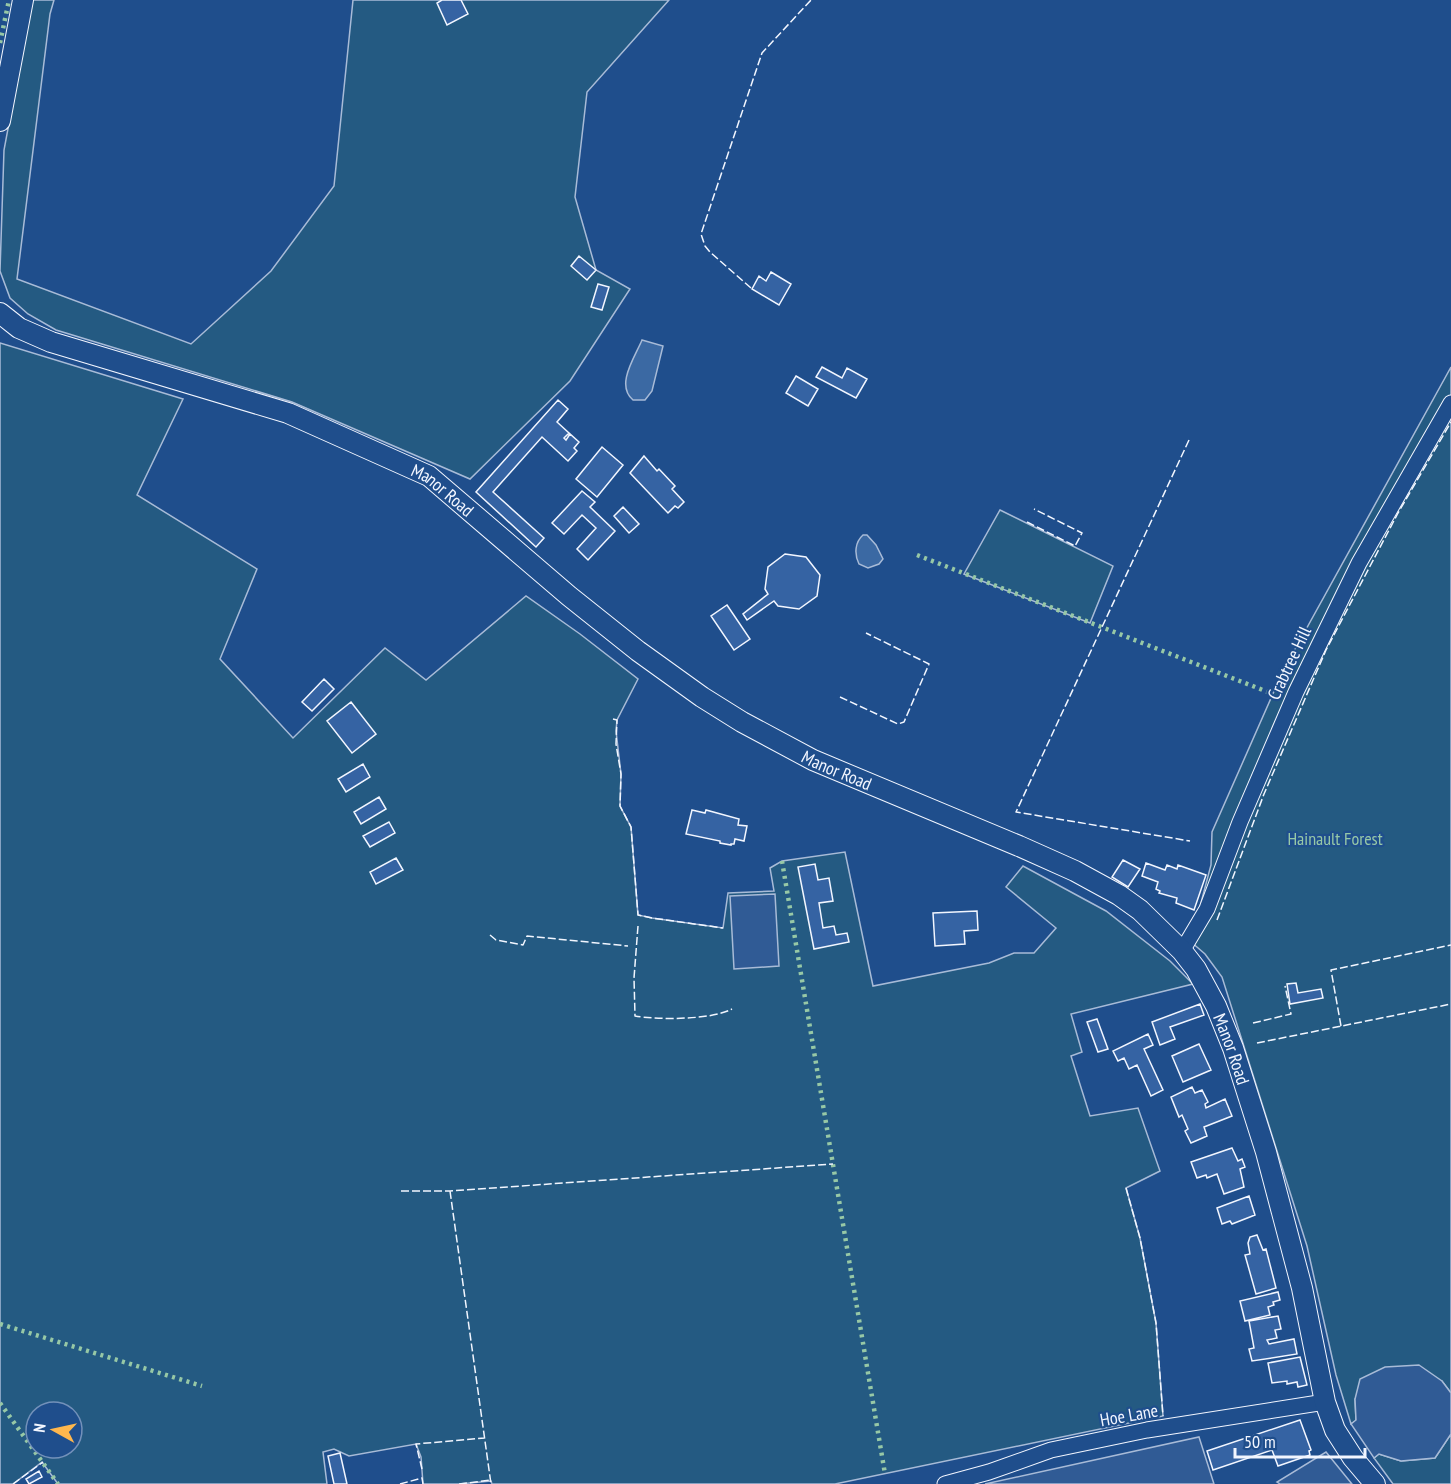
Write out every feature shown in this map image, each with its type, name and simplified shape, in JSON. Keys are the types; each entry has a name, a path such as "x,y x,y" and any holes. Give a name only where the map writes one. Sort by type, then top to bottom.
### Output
{"street":[{"path":"0,121 23,0"},
{"name":"Manor Road","path":"1,315 32,335 51,342 288,413 429,476 569,596 702,698 813,760 1008,841 1083,876 1119,895 1140,910 1182,951 1196,969 1216,1006 1233,1048 1266,1152 1302,1288 1325,1402 1335,1430 1353,1458 1375,1484"},
{"name":"Crabtree Hill","path":"1182,951 1206,909 1250,796 1322,638 1359,563 1451,403"},
{"name":"Hoe Lane","path":"945,1484 1062,1448 1147,1431 1325,1402"}],"green space":[{"path":"32,0 54,0 50,14 17,279 191,344 271,271 334,186 353,0 669,0 587,92 575,197 596,270 630,289 570,381 470,479 292,402 56,330 28,314 10,298 0,271 4,150"},
{"path":"0,343 183,399 137,495 257,569 220,659 293,738 385,648 426,680 526,596 638,679 617,720 616,731 621,774 620,806 631,827 638,915 723,928 728,893 774,891 770,868 782,861 845,852 873,986 989,963 1014,953 1034,953 1056,928 1006,887 1023,866 1106,911 1170,961 1193,984 1071,1014 1082,1052 1071,1056 1090,1116 1138,1108 1160,1171 1126,1188 1140,1238 1156,1323 1163,1416 835,1484 492,1484 491,1481 423,1484 421,1457 416,1444 349,1456 334,1449 323,1452 327,1484 58,1484 42,1462 13,1484 0,1484"},
{"name":"Hainault Forest","path":"1451,367 1451,1393 1442,1381 1355,1399 1356,1421 1351,1424 1336,1375 1307,1246 1222,977 1205,954 1183,935 1198,914 1211,865 1212,832 1283,671"},
{"path":"1000,510 1113,566 1090,623 964,574"},
{"path":"1451,1434 1451,1484 1393,1484 1374,1458 1379,1454 1401,1461 1435,1458"}],"shaded area":[{"path":"642,340 663,346 652,391 645,400 633,400 628,394 626,379 631,362"},
{"path":"863,535 867,535 876,545 883,559 879,564 868,568 859,564 856,556 857,545"},
{"path":"775,894 779,966 734,969 730,896"},
{"path":"1419,1365 1442,1381 1451,1393 1451,1434 1435,1458 1401,1461 1379,1454 1374,1458 1351,1424 1356,1420 1355,1399 1360,1379 1385,1367"},
{"path":"1199,1437 1214,1484 985,1484"},
{"path":"1326,1452 1352,1484 1280,1484 1277,1482"}],"building":[{"path":"442,0 461,0 468,14 447,25 437,3"},
{"path":"579,256 596,270 587,280 571,266"},
{"path":"771,272 791,284 779,305 752,289 759,276 766,281"},
{"path":"598,284 609,287 602,310 591,307"},
{"path":"822,367 842,378 847,368 867,379 856,398 816,377"},
{"path":"796,376 818,389 808,406 786,393"},
{"path":"558,400 568,409 557,422 569,433 564,438 566,440 570,434 579,442 574,448 577,451 568,461 542,437 493,492 544,538 536,547 476,492"},
{"path":"602,447 623,465 597,497 576,479"},
{"path":"644,456 675,486 672,489 684,502 678,508 675,506 668,513 630,473"},
{"path":"582,491 595,502 590,507 615,531 588,560 577,549 596,528 582,515 564,534 552,523"},
{"path":"623,507 639,524 629,533 614,516"},
{"path":"785,554 806,557 820,575 817,596 799,609 778,606 774,601 747,620 743,614 768,594 765,589 768,567"},
{"path":"727,605 750,639 734,650 711,616"},
{"path":"324,679 334,689 312,711 302,702"},
{"path":"351,702 376,734 352,753 327,721"},
{"path":"363,764 370,777 346,792 338,779"},
{"path":"379,797 386,809 361,824 354,812"},
{"path":"692,810 705,813 706,810 739,819 738,825 747,826 744,841 735,839 734,844 731,845 686,834"},
{"path":"389,822 395,833 370,847 363,836"},
{"path":"396,858 403,870 376,884 370,872"},
{"path":"1123,860 1140,869 1128,887 1112,877"},
{"path":"1146,863 1165,870 1167,865 1177,869 1178,865 1206,875 1194,910 1176,903 1177,898 1159,893 1160,891 1156,889 1158,882 1142,876"},
{"path":"815,864 818,880 829,878 833,901 819,903 823,928 834,926 836,935 847,933 849,942 814,949 798,867"},
{"path":"977,911 978,930 964,931 965,944 935,946 933,913"},
{"path":"1296,983 1298,993 1321,989 1323,998 1290,1004 1287,984"},
{"path":"1200,1004 1204,1015 1170,1027 1175,1039 1160,1045 1152,1022"},
{"path":"1097,1019 1108,1049 1098,1052 1087,1022"},
{"path":"1148,1034 1153,1045 1144,1049 1163,1090 1151,1096 1137,1065 1129,1069 1124,1058 1118,1061 1113,1051"},
{"path":"1199,1044 1211,1070 1183,1082 1172,1056"},
{"path":"1192,1087 1195,1093 1202,1090 1208,1102 1205,1104 1206,1108 1225,1099 1232,1116 1204,1127 1207,1136 1191,1143 1185,1131 1188,1129 1182,1115 1179,1117 1171,1097"},
{"path":"1232,1148 1238,1161 1242,1159 1245,1167 1240,1169 1244,1187 1224,1194 1217,1174 1207,1178 1206,1175 1197,1178 1191,1162"},
{"path":"1249,1196 1255,1215 1232,1224 1230,1221 1222,1224 1217,1208"},
{"path":"1257,1235 1263,1250 1266,1249 1276,1288 1256,1294 1245,1255 1250,1254 1248,1243 1250,1237"},
{"path":"1278,1292 1280,1300 1268,1307 1270,1315 1245,1321 1240,1301"},
{"path":"1278,1316 1281,1329 1275,1330 1277,1338 1267,1340 1269,1344 1294,1339 1297,1354 1252,1361 1249,1349 1254,1348 1249,1321"},
{"path":"1300,1357 1307,1385 1298,1387 1297,1382 1287,1384 1287,1381 1272,1383 1268,1363"},
{"path":"1300,1420 1311,1450 1310,1455 1278,1466 1272,1450 1213,1470 1207,1451"},
{"path":"340,1453 347,1484 334,1484 328,1456"},
{"path":"39,1471 42,1477 29,1484 26,1479"}],"hedge":[{"path":"0,43 9,0"},
{"path":"917,555 1273,694"},
{"path":"782,861 885,1474"},
{"path":"0,1324 202,1386"},
{"path":"0,1403 58,1484"}],"fence":[{"path":"751,288 710,252 701,234 762,53 811,0"},
{"path":"1217,920 1264,794 1326,650 1398,513 1451,422"},
{"path":"1189,440 1016,812 1190,841"},
{"path":"1027,522 1075,546 1082,533 1034,509"},
{"path":"840,697 898,724 904,722 929,664 866,633"},
{"path":"613,719 617,720 616,744 621,774 620,806 631,827 638,915 723,928"},
{"path":"638,926 634,978 635,1016 685,1018 723,1013 732,1009"},
{"path":"490,935 496,940 523,945 527,936 628,946"},
{"path":"1341,1026 1331,970 1451,945"},
{"path":"1253,1023 1291,1014 1285,986"},
{"path":"1257,1043 1451,1004"},
{"path":"401,1191 450,1191 833,1164"},
{"path":"1126,1188 1140,1238 1156,1323 1163,1416"},
{"path":"450,1191 491,1484"},
{"path":"422,1469 416,1444 485,1438"},
{"path":"13,1484 43,1462"},
{"path":"400,1484 422,1478 423,1484"},
{"path":"459,1484 491,1480"}]}
